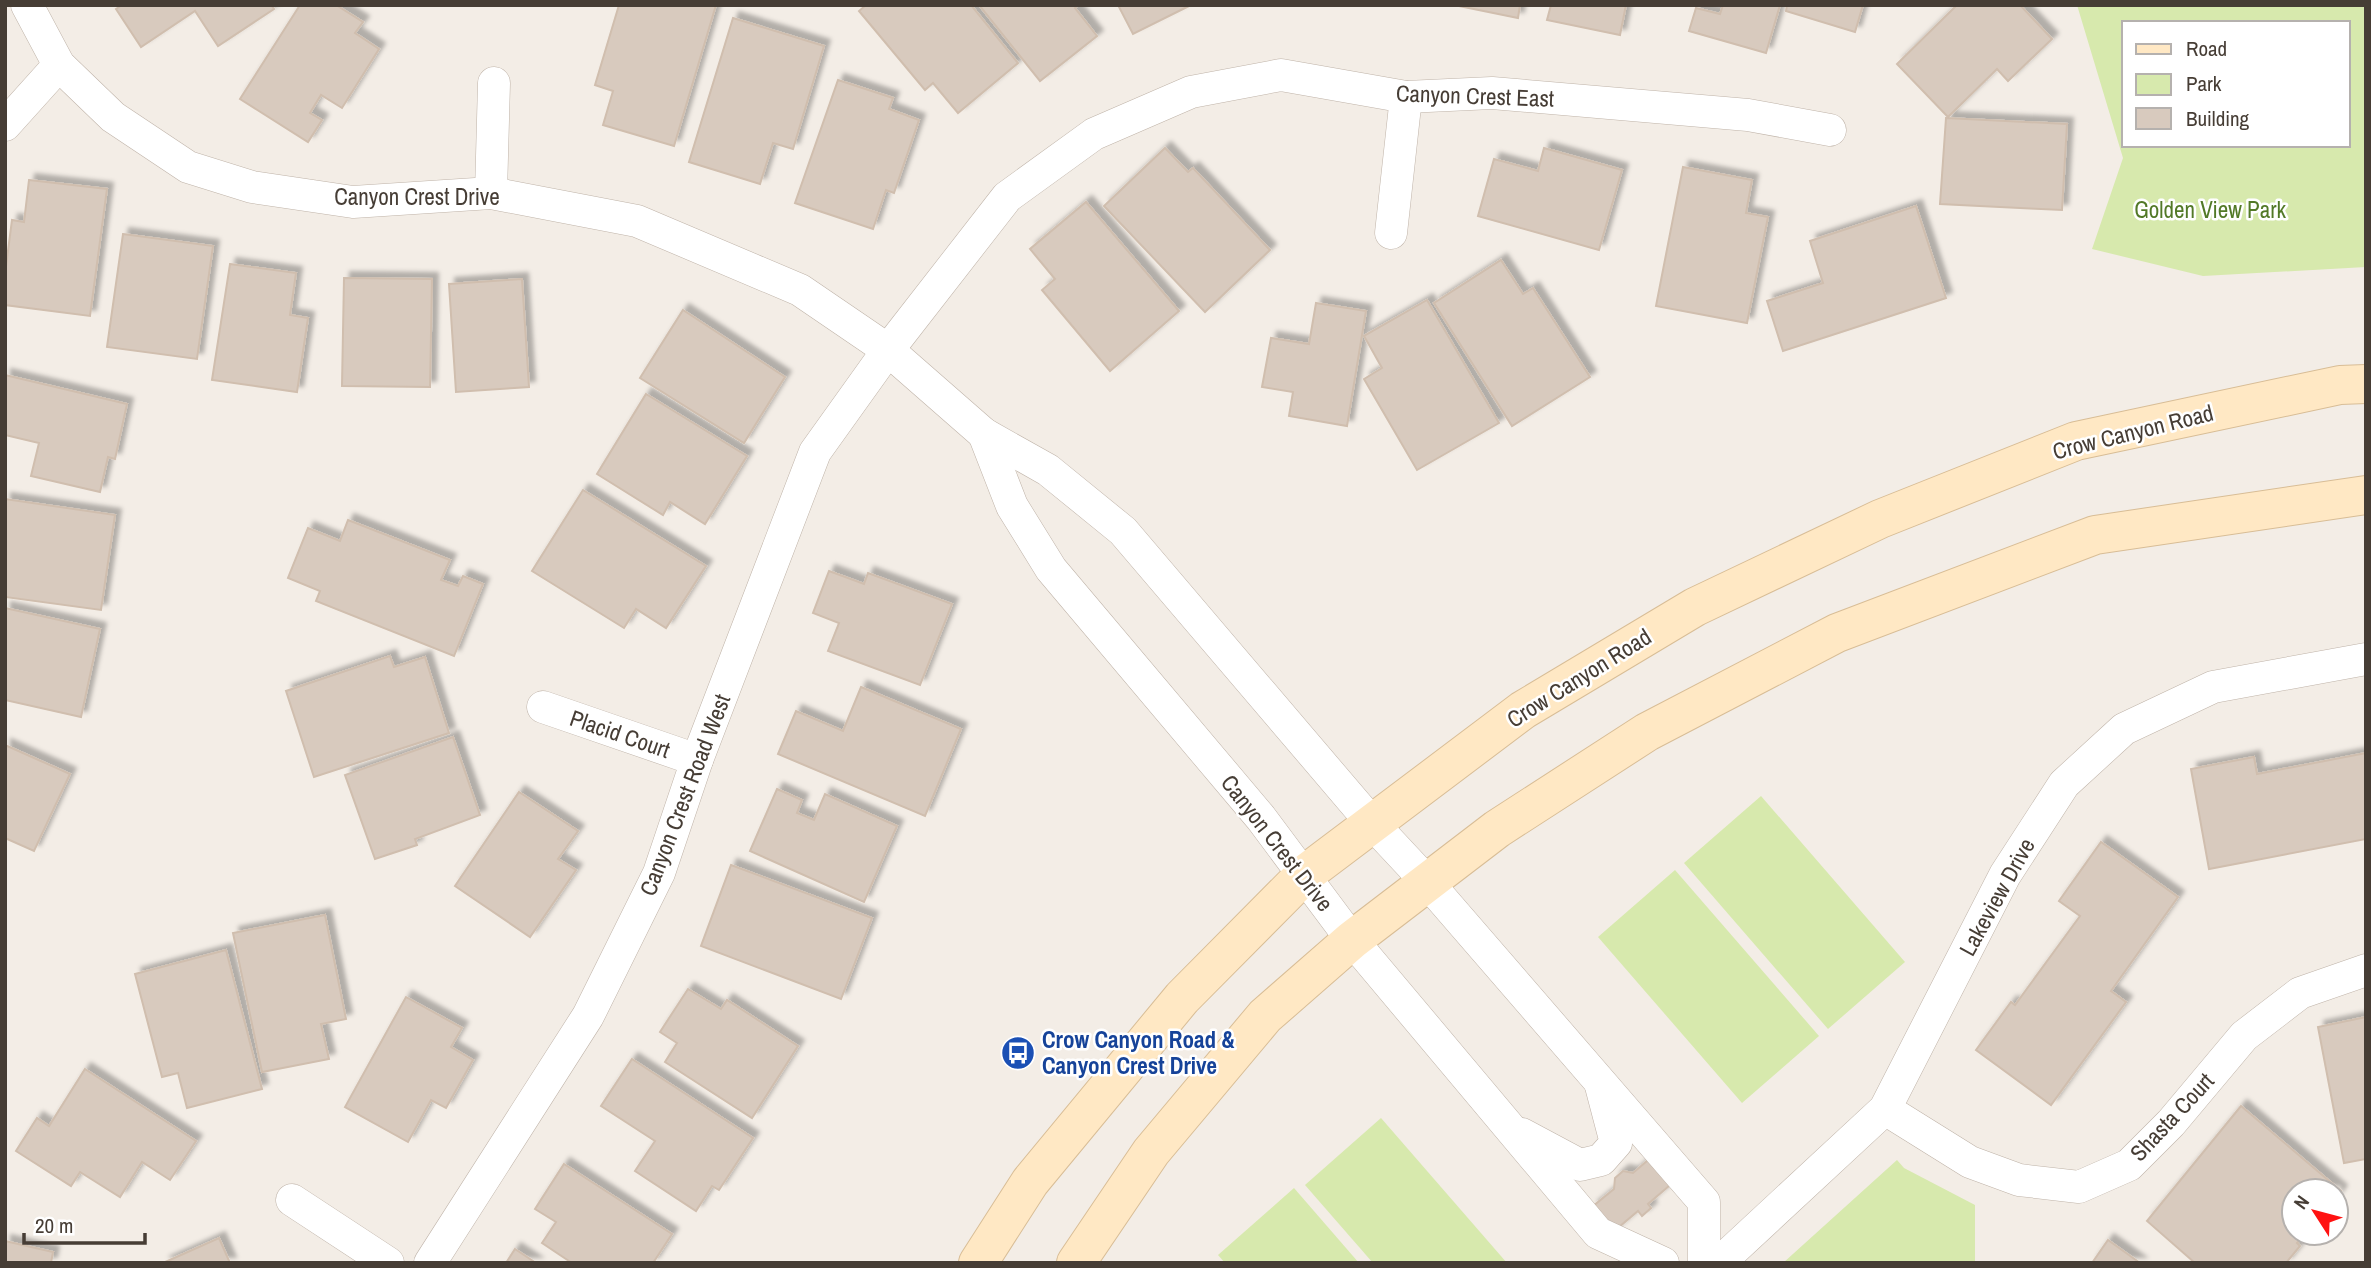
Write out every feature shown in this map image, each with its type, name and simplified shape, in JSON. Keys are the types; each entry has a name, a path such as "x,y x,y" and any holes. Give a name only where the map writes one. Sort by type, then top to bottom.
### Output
{"main road":[{"name":"Crow Canyon Road","path":"978,1263 1030,1182 1182,998 1304,875 1523,710 1695,607 1880,519 2076,441 2340,385 2366,384"},
{"path":"1076,1263 1151,1152 1265,1016 1352,940 1497,829 1647,732 1837,634 2095,535 2366,495"}],"street":[{"name":"Canyon Crest Drive","path":"27,5 59,65 113,117 188,167 252,187 354,202 491,193 637,221 800,289 888,350 985,434 1048,470 1124,531 1371,822 1428,883 1704,1202 1704,1263"},
{"path":"5,125 59,65"},
{"name":"Canyon Crest East","path":"888,350 1007,197 1094,134 1191,92 1281,75 1406,97 1519,96 1748,115 1830,130"},
{"path":"491,193 494,83"},
{"path":"1391,233 1406,97"},
{"name":"Canyon Crest Road West","path":"430,1263 588,1016 659,873 697,760 815,452 888,350"},
{"name":"Canyon Crest Drive","path":"985,434 1012,506 1051,569 1261,818 1352,940 1598,1233 1662,1263"},
{"name":"Lakeview Drive","path":"1719,1263 1885,1109 2005,875 2064,784 2124,729 2213,687 2366,659"},
{"name":"Placid Court","path":"543,707 697,760"},
{"name":"Shasta Court","path":"1885,1109 1970,1162 2019,1180 2079,1187 2129,1165 2171,1123 2244,1036 2300,993 2366,970"},
{"path":"1508,1127 1580,1165 1601,1160 1616,1143 1600,1080"},
{"path":"292,1200 388,1263"}],"green space":[{"name":"Golden View Park","path":"2077,5 2366,5 2366,267 2203,276 2092,249 2123,158"},
{"path":"1761,796 1905,962 1828,1029 1684,863"},
{"path":"1675,870 1819,1036 1742,1103 1598,937"},
{"path":"1381,1118 1507,1263 1373,1263 1305,1185"},
{"path":"1897,1160 1904,1168 1975,1205 1975,1263 1783,1263"},
{"path":"1294,1188 1359,1263 1225,1263 1218,1255"}],"building":[{"path":"122,5 271,5 274,9 218,46 195,11 141,47 116,9"},
{"path":"300,5 336,5 363,22 355,33 379,49 342,108 321,95 310,113 322,120 308,142 240,99"},
{"path":"619,5 716,5 674,146 603,125 613,91 595,85"},
{"path":"866,5 971,5 1018,63 958,113 933,83 925,90 859,11"},
{"path":"979,5 1078,5 1075,8 1097,36 1040,81"},
{"path":"1118,5 1191,5 1133,34"},
{"path":"1454,5 1520,5 1518,18"},
{"path":"1551,5 1626,5 1620,35 1547,20"},
{"path":"1723,5 1780,5 1766,53 1689,31 1696,8 1720,14"},
{"path":"1787,5 1863,5 1855,32 1786,11"},
{"path":"1957,5 2020,5 2052,39 2008,81 1997,69 1948,117 1897,64"},
{"path":"733,18 824,46 793,149 773,143 760,184 689,162"},
{"path":"838,80 893,98 889,109 919,120 894,193 886,190 873,229 795,203"},
{"path":"1946,118 2067,124 2062,210 1940,204"},
{"path":"1165,148 1188,172 1193,168 1270,250 1205,312 1104,206"},
{"path":"1544,148 1622,170 1599,250 1478,216 1494,159 1538,171"},
{"path":"1683,167 1752,180 1746,213 1768,217 1747,323 1656,306"},
{"path":"29,180 107,189 90,316 5,305 5,274 12,220 24,222"},
{"path":"1086,202 1179,311 1110,371 1042,290 1055,279 1030,249"},
{"path":"1916,206 1946,298 1783,351 1767,301 1823,283 1810,241"},
{"path":"123,234 213,246 197,359 107,347"},
{"path":"1501,260 1523,294 1533,288 1590,377 1512,426 1434,303"},
{"path":"230,264 296,273 290,315 308,318 297,392 212,380"},
{"path":"344,278 432,279 430,387 342,386"},
{"path":"522,279 529,387 456,392 449,284"},
{"path":"1427,300 1499,423 1417,470 1364,379 1382,368 1364,336"},
{"path":"1316,303 1366,311 1347,426 1289,416 1293,392 1262,387 1271,338 1309,344"},
{"path":"683,310 785,377 744,443 640,378"},
{"path":"5,375 127,404 115,459 108,457 100,492 31,476 39,443 5,435"},
{"path":"646,394 747,456 705,524 670,502 663,515 597,474"},
{"path":"583,490 706,566 666,628 636,609 624,628 532,571"},
{"path":"5,499 115,515 101,610 5,597"},
{"path":"348,520 450,560 441,580 458,586 463,576 483,584 454,656 316,601 320,591 288,578 308,528 340,541"},
{"path":"829,571 864,584 868,573 952,604 920,685 828,651 839,623 813,613"},
{"path":"5,608 100,629 81,717 5,700"},
{"path":"390,656 394,667 425,657 449,733 314,777 286,691"},
{"path":"861,687 961,729 925,816 778,754 796,711 843,731"},
{"path":"453,737 480,815 415,839 417,845 375,859 345,775"},
{"path":"5,745 70,774 34,851 5,838"},
{"path":"2366,753 2366,839 2209,869 2191,769 2254,757 2257,774"},
{"path":"777,789 802,800 797,813 814,820 825,794 897,826 864,902 750,851"},
{"path":"519,792 578,831 558,859 576,870 530,937 455,886"},
{"path":"2101,842 2178,897 2111,991 2126,1002 2051,1105 1976,1050 2011,1002 2015,1005 2080,916 2059,901"},
{"path":"731,865 872,918 841,999 701,946"},
{"path":"325,915 346,1019 321,1024 329,1059 262,1072 233,933"},
{"path":"226,950 262,1089 187,1108 178,1073 162,1077 135,974"},
{"path":"688,989 721,1009 727,1000 798,1046 752,1118 665,1062 677,1043 660,1032"},
{"path":"406,997 462,1028 451,1047 473,1060 446,1108 431,1100 408,1142 345,1107"},
{"path":"2366,1017 2366,1159 2344,1163 2318,1027"},
{"path":"632,1059 753,1138 719,1190 712,1186 696,1211 635,1171 655,1141 601,1106"},
{"path":"85,1069 196,1141 170,1180 142,1162 120,1197 80,1172 71,1186 16,1151 37,1118 49,1126"},
{"path":"2241,1106 2325,1177 2280,1177 2280,1247 2299,1247 2286,1263 2195,1263 2147,1221"},
{"path":"1654,1155 1676,1180 1648,1204 1651,1208 1642,1216 1638,1211 1613,1232 1592,1207 1614,1189 1615,1178 1623,1171 1633,1173"},
{"path":"564,1164 672,1234 653,1263 572,1263 542,1243 556,1222 535,1209"},
{"path":"219,1238 230,1263 163,1263"},
{"path":"2108,1240 2140,1263 2092,1263"},
{"path":"5,1241 53,1252 51,1263 5,1263"},
{"path":"515,1249 536,1263 506,1263"}],"place":[{"name":"Crow Canyon Road & Canyon Crest Drive","path":"1018,1053"}]}
